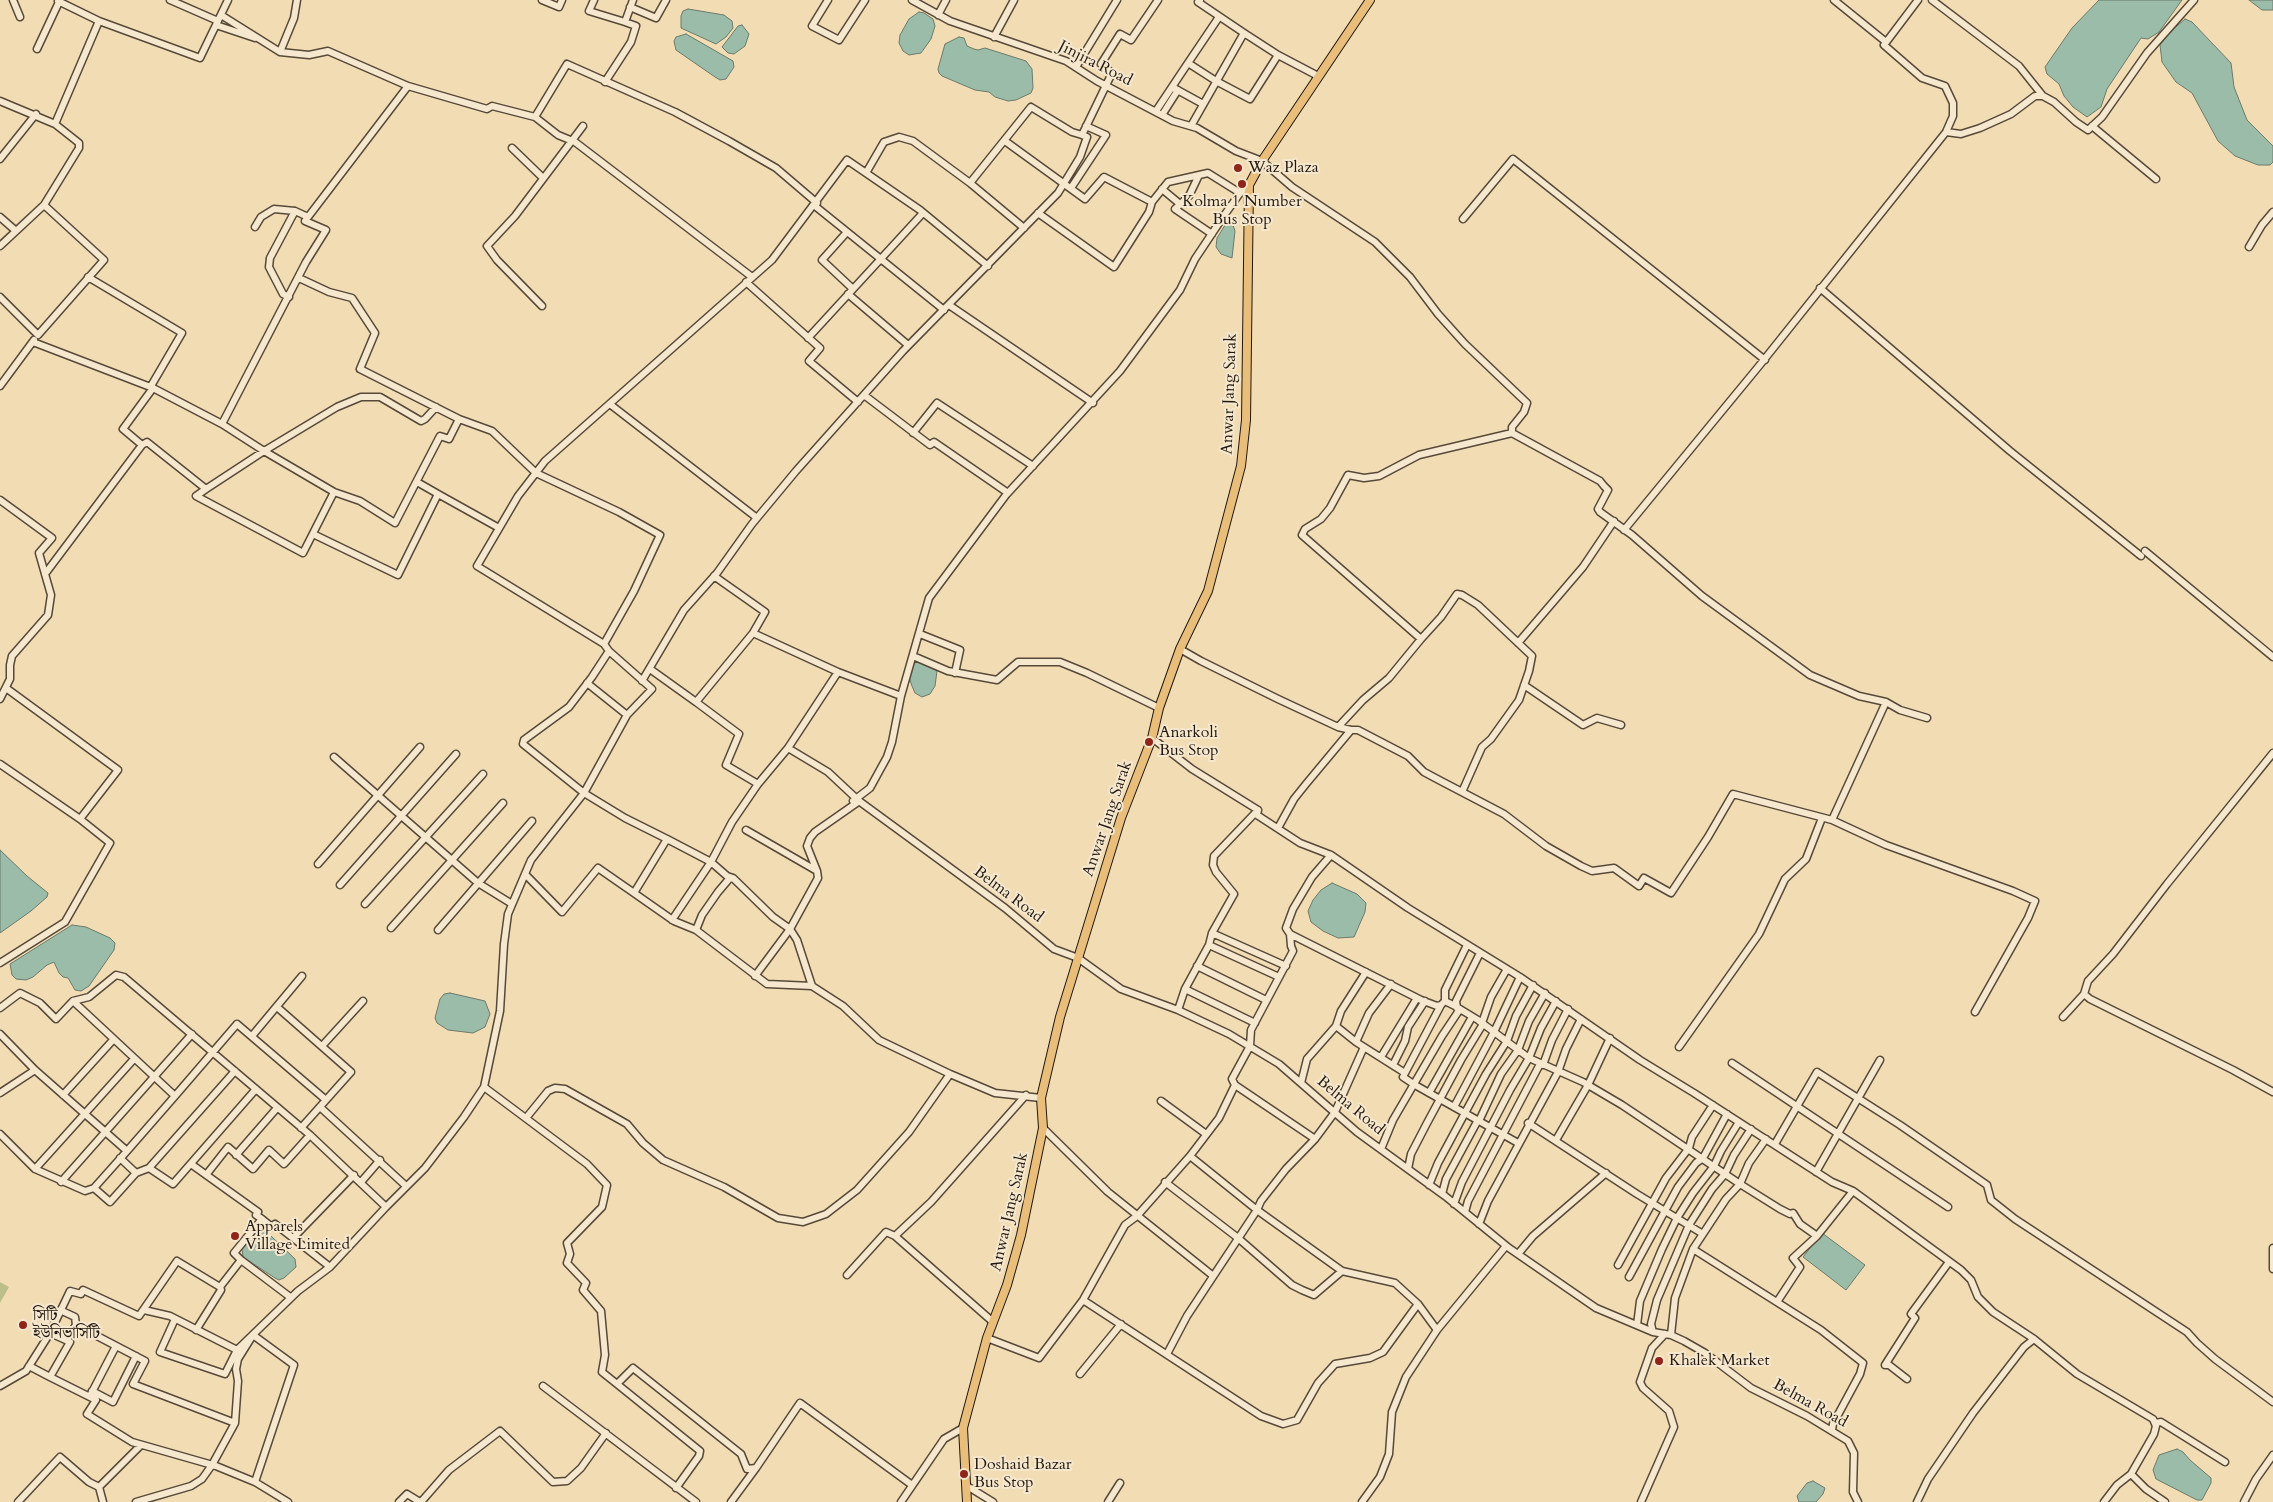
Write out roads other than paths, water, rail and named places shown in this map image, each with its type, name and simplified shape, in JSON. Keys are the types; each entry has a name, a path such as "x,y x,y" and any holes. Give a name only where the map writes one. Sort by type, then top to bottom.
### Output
{"main road":[{"name":"Anwar Jang Sarak","path":"967,1502 963,1428 987,1338 1007,1285 1021,1235 1043,1128 1041,1098 1060,1017 1121,818 1152,738 1159,708 1180,648 1208,591 1241,466 1246,420 1249,185 1262,161 1370,0"}],"street":[{"path":"13,0 20,17"},
{"path":"170,0 261,39 280,52 309,55 328,51 408,86 487,109 492,106 535,117 558,136 573,141 752,277"},
{"path":"38,49 58,1 99,21 200,58 228,0"},
{"path":"280,52 294,18 297,0"},
{"path":"542,0 559,7 562,0"},
{"path":"594,0 589,11 636,26 629,49 606,82"},
{"path":"625,22 632,0"},
{"path":"630,7 656,18 666,0"},
{"path":"828,0 812,26 839,40 865,0"},
{"name":"Jinjira Road","path":"912,0 938,15 1066,62 1162,115 1191,126 1236,152 1262,161"},
{"path":"938,15 946,0"},
{"path":"994,37 1014,0"},
{"path":"1076,67 1117,0"},
{"path":"1082,135 1112,73 1101,64 1120,34 1131,40 1158,0"},
{"path":"1200,0 1198,2 1219,17 1278,55 1318,76"},
{"path":"1834,0 1886,42"},
{"path":"1624,530 1764,360 1946,132 1953,116 1953,103 1949,92 1941,83 1922,78 1884,47 1918,0"},
{"path":"1932,0 2019,66 2043,96 2054,102 2084,129 2088,130 2102,117 2147,53 2194,0"},
{"path":"1162,115 1188,63 1219,17"},
{"path":"218,20 261,39"},
{"path":"55,124 99,21"},
{"path":"1191,126 1244,33"},
{"path":"1188,63 1216,82 1250,99 1278,55"},
{"path":"535,117 567,64 675,112 729,140 776,168 847,232 946,308 1093,403"},
{"path":"222,424 326,230 305,221 408,86"},
{"path":"1175,88 1203,104"},
{"path":"1156,111 1175,88"},
{"path":"1946,132 1954,134 1967,133 2011,114 2035,96 2043,96"},
{"path":"0,101 36,114 55,124 76,139 79,148 44,205 0,246"},
{"path":"642,681 684,610 714,576 732,549 757,518 908,345 1058,193 1080,157 1087,137 1072,132 1031,107 970,183"},
{"path":"0,159 36,114"},
{"path":"542,306 497,260 487,246 515,216 583,126"},
{"path":"1071,188 1106,136 1086,126"},
{"path":"2092,126 2156,179"},
{"path":"866,173 884,142 899,137 913,141 970,183 1024,228"},
{"path":"1005,141 1085,199 1104,177 1152,202"},
{"path":"512,148 543,178"},
{"path":"1463,219 1512,159 1764,360"},
{"path":"175,1319 160,1352 225,1374 237,1350 290,1298 330,1267 424,1168 464,1117 484,1088 500,1011 504,944 508,914 530,860 584,793 626,715 652,689 609,651 604,644 477,566 518,496 546,461 772,260 816,204 847,160 923,213 988,266"},
{"path":"1262,161 1292,188 1375,242 1410,277 1438,314 1465,344 1524,399 1528,405 1512,427 1512,433"},
{"path":"1038,214 1114,267 1149,212 1152,202 1168,182 1208,173 1240,193"},
{"path":"1199,175 1189,196 1175,209 1212,234"},
{"path":"859,801 853,801 870,788 887,756 892,742 901,696 930,598 1008,492 1093,403 1120,371 1180,290 1195,259 1240,193 1249,185"},
{"path":"1162,189 1180,204"},
{"path":"0,386 38,335 104,260 44,205"},
{"path":"255,227 261,216 274,209 295,211 308,217"},
{"path":"289,297 283,294 269,267 273,251 295,211"},
{"path":"2249,246 2273,212"},
{"path":"808,338 923,213"},
{"path":"0,217 16,232"},
{"path":"847,232 822,260 853,288"},
{"path":"88,277 182,333 152,387 123,429 142,445"},
{"path":"299,278 329,292 352,298 357,305 375,332 360,369 459,419 492,431 536,473 619,512 660,535 634,591 604,644"},
{"path":"746,282 820,348 810,361 858,402"},
{"path":"1820,288 2003,445 2273,657"},
{"path":"848,294 908,345"},
{"path":"0,297 38,335"},
{"path":"33,342 152,387 222,424 334,492 360,501 395,523 440,436 449,439 459,419"},
{"path":"864,395 930,445 934,442 1008,492"},
{"path":"334,492 303,553 196,496 264,451 337,407 361,397 380,397 421,421 436,407"},
{"path":"913,433 937,403 1033,466"},
{"path":"611,405 757,518"},
{"path":"1421,638 1302,535 1305,529 1321,519 1330,508 1348,475 1364,478 1379,476 1419,455 1512,433 1600,481 1608,490 1598,509 1702,596 1810,675 1859,696 1886,702 1900,710 1927,718"},
{"path":"45,574 142,445 147,442 206,489"},
{"path":"417,482 499,528"},
{"path":"313,534 398,575 438,494"},
{"path":"0,500 52,538 39,553 51,595 48,615 12,656 10,678 0,699"},
{"path":"1518,643 1583,567 1614,522"},
{"path":"696,702 753,633 765,612 714,576"},
{"path":"1338,727 1363,700 1389,678 1421,638 1441,617 1457,594 1462,595 1478,605 1532,656 1519,700 1492,739 1482,747 1462,792"},
{"path":"753,633 838,672 901,696"},
{"path":"920,634 960,650 955,673"},
{"path":"1180,648 1201,661 1338,727 1358,730 1408,756 1424,772 1504,814 1546,846 1581,866 1592,871 1606,867 1614,868 1639,886 1644,878 1671,893 1708,837 1733,794 1832,820 1886,845 2013,890 2035,901 2028,918 1975,1012"},
{"path":"609,651 588,683 569,707 530,735 523,744 584,793 625,818 711,862 727,876 733,878 773,917 790,929 797,940 812,986"},
{"path":"913,656 955,673 996,680 1018,662 1060,662 1087,672 1159,708"},
{"path":"650,669 740,734 726,765 758,784"},
{"path":"672,920 711,862 732,822 758,784 788,748 838,672"},
{"path":"588,683 626,715"},
{"path":"1524,685 1583,726 1597,718 1621,725"},
{"path":"6,688 118,770 80,819"},
{"path":"1832,820 1886,702"},
{"path":"1278,828 1294,799 1351,730"},
{"path":"1152,738 1192,770 1258,810"},
{"path":"318,864 420,747"},
{"name":"Belma Road","path":"788,748 828,772 859,801 1005,908 1054,949 1078,958 1121,989 1178,1010 1250,1046 1278,1064 1381,1149 1442,1194 1506,1246 1596,1308 1653,1332 1668,1334 1705,1353 1751,1388 1778,1400 1848,1441 1854,1453 1854,1492 1858,1502"},
{"path":"2063,1017 2084,994 2084,989 2088,982 2113,954 2273,753"},
{"path":"340,885 456,754"},
{"path":"334,757 478,883 512,904"},
{"path":"0,764 80,819 110,843 65,922 0,963"},
{"path":"364,904 482,774"},
{"path":"755,976 790,929 817,882 817,871 807,846 810,838 827,823 859,801"},
{"path":"391,928 503,803"},
{"path":"1258,810 1257,814 1300,843 1331,855 1467,945 1533,985 1640,1060 1728,1114 1832,1182 1852,1191 1972,1280 1978,1297 1992,1312 2034,1339 2077,1374 2143,1413 2155,1423 2154,1434 2131,1474 2117,1485 2104,1502"},
{"path":"1178,1010 1185,989 1209,945 1212,933 1234,894 1216,872 1213,865 1214,856 1258,810"},
{"path":"1679,1046 1760,934 1786,879 1806,859 1822,818"},
{"path":"438,930 532,821"},
{"path":"746,830 817,871"},
{"path":"634,894 667,839"},
{"path":"1315,1139 1235,1085 1232,1078 1250,1046 1251,1030 1293,951 1290,934 1286,928 1293,909 1312,876 1331,855"},
{"path":"525,874 562,912 598,868 672,920 696,930 766,984 812,986 843,1006 880,1040 950,1074 995,1093 1041,1098"},
{"path":"696,930 702,915 718,892 729,879 733,878"},
{"path":"1212,933 1286,966"},
{"path":"1290,934 1416,998 1437,1006 1443,1003 1459,1008 1529,1058 1588,1085 1689,1148 1725,1174 1780,1209 1790,1214 1793,1213 1800,1224 1817,1236"},
{"path":"1209,945 1279,977"},
{"path":"1467,945 1445,990 1443,1003 1403,1077 1518,1143"},
{"path":"1459,1008 1456,1001 1480,953"},
{"path":"1197,966 1266,1000"},
{"path":"1408,1169 1411,1154 1483,1024 1491,997 1507,969"},
{"path":"1301,1083 1308,1059 1336,1026 1341,1011 1366,972"},
{"path":"0,1008 20,994 40,1002 56,1019 73,1001 89,997 116,975 124,977 310,1135 354,1175 386,1208"},
{"path":"252,1036 302,976"},
{"path":"1454,1107 1494,1032 1520,977"},
{"path":"1356,1042 1369,1013 1391,984"},
{"path":"1429,1184 1438,1163 1486,1074 1507,1041 1516,1016 1533,985"},
{"path":"1185,989 1255,1023"},
{"path":"1442,1194 1446,1179 1501,1074 1518,1050 1530,1021 1545,993"},
{"path":"2084,994 2090,999 2273,1092"},
{"path":"1381,1057 1416,998"},
{"path":"73,1001 175,1096"},
{"path":"322,1046 363,1001"},
{"path":"1393,1065 1405,1041 1408,1027 1425,1001"},
{"path":"1454,1204 1462,1182 1489,1128 1529,1058 1541,1028 1556,1001"},
{"path":"277,1006 351,1072 301,1128"},
{"path":"1381,1149 1393,1120 1459,1008"},
{"path":"1465,1212 1468,1201 1542,1064 1568,1009"},
{"path":"1429,1093 1472,1017"},
{"path":"1479,1224 1488,1201 1528,1123 1558,1072 1566,1049 1581,1018"},
{"path":"0,1134 35,1169 85,1191 94,1188 214,1053 237,1024 326,1100"},
{"path":"1336,1026 1356,1042 1405,1073"},
{"path":"0,1034 35,1070 127,1150"},
{"path":"62,1182 192,1034"},
{"path":"1556,1140 1588,1085 1610,1038"},
{"path":"63,1095 113,1040"},
{"path":"1168,1354 1187,1316 1212,1275 1257,1210 1261,1201 1286,1169 1315,1139 1335,1112 1364,1047"},
{"path":"35,1169 134,1059"},
{"path":"1816,1172 1880,1060"},
{"path":"1732,1063 1948,1207"},
{"path":"0,1093 35,1070"},
{"path":"94,1188 110,1202 136,1174 148,1168 235,1071"},
{"path":"1774,1144 1817,1072 1987,1185 1992,1200 2015,1219 2187,1332 2214,1359 2273,1402"},
{"path":"526,1118 548,1091 555,1088 565,1090 627,1124 643,1143 663,1160 724,1187 778,1218 804,1222 826,1214 857,1190 909,1132 950,1074"},
{"path":"987,1338 1040,1358 1082,1300 1125,1226 1137,1216 1165,1182 1190,1156 1220,1118 1235,1085"},
{"path":"484,1088 587,1164 607,1185 602,1207 567,1243 570,1254 567,1263 586,1283 583,1290 601,1311 605,1355 602,1372 700,1451 699,1456 676,1488"},
{"path":"148,1168 174,1184 256,1090"},
{"path":"894,1236 931,1202 1026,1095"},
{"path":"1161,1100 1206,1134"},
{"path":"1618,1265 1666,1178 1689,1148 1692,1137 1713,1105"},
{"path":"320,1107 380,1160 406,1186"},
{"path":"236,1155 277,1108"},
{"path":"1629,1277 1678,1187 1696,1163 1703,1158 1728,1114"},
{"path":"1637,1325 1640,1301 1662,1249 1693,1193 1714,1166 1721,1150 1739,1122"},
{"path":"1528,1123 1652,1204 1703,1234"},
{"path":"1043,1128 1108,1192 1212,1275"},
{"path":"1653,1332 1651,1324 1657,1300 1689,1225 1712,1188 1725,1174 1734,1155 1751,1129"},
{"path":"206,1175 228,1147 252,1169 269,1150 284,1164 310,1135"},
{"path":"1641,1502 1674,1427 1668,1411 1643,1388 1640,1382 1652,1348 1668,1334 1675,1298 1693,1249 1726,1199 1740,1184 1749,1163 1766,1139"},
{"path":"1190,1156 1257,1210 1342,1271 1395,1283 1418,1304 1437,1330"},
{"path":"120,1158 136,1174"},
{"path":"361,1182 380,1160"},
{"path":"191,1164 258,1212 256,1215 272,1227 275,1224 330,1267"},
{"path":"1518,1254 1548,1223 1606,1173"},
{"path":"293,1238 354,1175"},
{"path":"1165,1182 1238,1238 1292,1284 1314,1295 1342,1271"},
{"path":"1778,1302 1800,1267 1793,1258 1817,1236 1852,1191"},
{"path":"262,1219 234,1253 290,1298"},
{"path":"847,1275 886,1232 894,1236 993,1322"},
{"path":"1362,1502 1380,1477 1389,1454 1392,1412 1406,1377 1437,1330 1506,1246"},
{"path":"2273,1248 2273,1269"},
{"path":"1693,1249 1821,1330 1863,1363 1860,1374 1833,1424 1832,1430"},
{"path":"196,1330 221,1290 220,1286 241,1260"},
{"path":"0,1386 26,1371 50,1333 70,1291 81,1294 84,1290 139,1316 177,1261 220,1286"},
{"path":"1907,1379 1889,1365 1885,1365 1915,1318 1911,1314 1949,1262"},
{"path":"1082,1300 1261,1416 1283,1424 1297,1420 1318,1383 1335,1364 1370,1358 1383,1352 1418,1304"},
{"path":"60,1310 75,1318 76,1325 66,1340"},
{"path":"144,1310 175,1319 237,1350"},
{"path":"1080,1374 1121,1324"},
{"path":"76,1325 145,1361 133,1384 235,1423"},
{"path":"50,1333 70,1342 50,1378"},
{"path":"136,1502 191,1486 202,1479 212,1465 235,1423 238,1381 236,1369 238,1359 253,1334"},
{"path":"253,1334 294,1365 255,1482"},
{"path":"1917,1502 1928,1478 1973,1413 2024,1347 2034,1339"},
{"path":"91,1394 116,1346"},
{"path":"29,1366 50,1378 113,1402 136,1356"},
{"path":"617,1384 633,1368 742,1454 747,1469 756,1468"},
{"path":"543,1386 696,1502"},
{"path":"91,1394 96,1400 88,1414 140,1446 212,1465 255,1482 288,1502"},
{"path":"732,1502 800,1403 912,1485"},
{"path":"2155,1423 2161,1422 2224,1462"},
{"path":"901,1502 944,1439 963,1428"},
{"path":"399,1502 408,1494 421,1502 449,1470 500,1431 552,1482 567,1481 582,1468 606,1433"},
{"path":"99,1487 140,1446"},
{"path":"2244,1502 2256,1479 2273,1455"},
{"path":"18,1502 60,1458 89,1482 99,1487 103,1502"},
{"path":"2131,1474 2146,1489 2165,1502"},
{"path":"1108,1502 1120,1482"},
{"path":"967,1486 993,1502"}],"place":[{"name":"Waz Plaza","path":"1238,168"},
{"name":"Kolma 1 Number Bus Stop","path":"1242,184"},
{"name":"Anarkoli Bus Stop","path":"1149,742"},
{"name":"Apparels Village Limited","path":"235,1236"},
{"name":"সিটি ইউনিভার্সিটি","path":"23,1325"},
{"name":"Khalek Market","path":"1659,1361"},
{"name":"Doshaid Bazar Bus Stop","path":"964,1474"}]}
